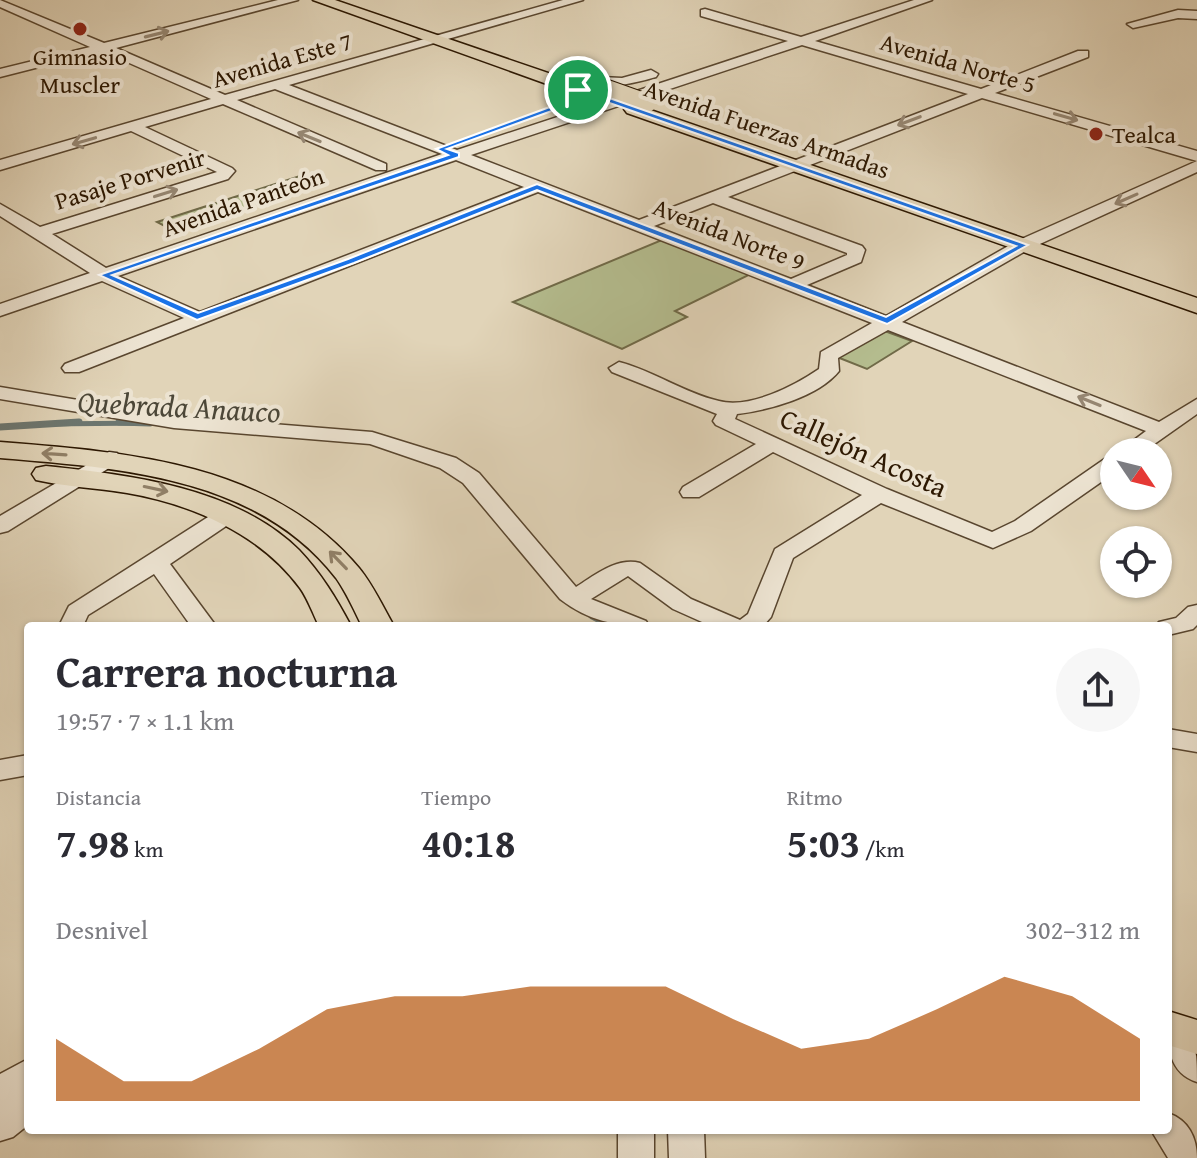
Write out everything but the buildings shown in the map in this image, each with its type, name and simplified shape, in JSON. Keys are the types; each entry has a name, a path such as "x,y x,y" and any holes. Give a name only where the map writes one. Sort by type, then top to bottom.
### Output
{"main road":[{"name":"Avenida Fuerzas Armadas","path":"320,0 440,36"},
{"name":"Avenida Fuerzas Armadas","path":"347,0 796,163 1029,243 1197,296"},
{"name":"Avenida Fuerzas Armadas","path":"1029,243 1197,306"},
{"path":"0,450 109,458 197,476 231,488 294,522 345,566 365,595 376,622"},
{"path":"0,470 79,477 174,493 227,515 263,536 310,578 333,622"},
{"path":"1172,1029 1197,1037"}],"street":[{"path":"0,73 292,0"},
{"name":"Avenida Este 7","path":"0,165 440,36 577,0"},
{"name":"Avenida Panteón","path":"486,133 897,0"},
{"name":"Avenida Panteón","path":"0,294 381,167 501,140 926,0"},
{"path":"0,3 221,101 381,167"},
{"name":"Avenida Norte 5","path":"705,13 1197,156"},
{"path":"1133,24 1178,14 1197,15"},
{"path":"638,226 1083,54"},
{"name":"Avenida Panteón","path":"0,310 448,152 486,133 568,103 587,87 623,82 719,57"},
{"name":"Avenida Panteón","path":"501,140 528,138 620,110 646,108 667,94 736,62"},
{"name":"Avenida Norte 9","path":"278,85 1162,430"},
{"name":"Pasaje Porvenir","path":"38,233 222,176 227,171 133,127"},
{"path":"619,368 706,404 729,410 756,404 818,380 829,371 828,356 1029,243 1197,166"},
{"path":"72,368 537,187"},
{"path":"710,196 856,250 855,258 794,284"},
{"path":"1,211 103,275 197,317"},
{"path":"0,393 174,422 372,438 448,463 471,478 575,598 587,608 626,622"},
{"path":"1150,438 1197,405"},
{"name":"Callejón Acosta","path":"729,410 723,421 879,494 993,541 1023,526 1100,473"},
{"path":"691,492 772,444"},
{"path":"0,526 109,458"},
{"path":"753,622 759,617 783,554 879,494"},
{"path":"73,622 78,611 227,515"},
{"path":"157,562 201,622"},
{"path":"575,598 619,571 632,568 682,604 723,622"},
{"path":"1172,626 1184,624 1197,612"},
{"path":"1172,739 1197,743"},
{"path":"0,758 24,754"},
{"path":"0,770 24,766"},
{"path":"1172,1034 1197,1068"},
{"path":"0,1093 24,1076"},
{"path":"0,1126 24,1108"},
{"path":"636,1134 636,1158"},
{"path":"686,1134 687,1158"},
{"path":"1172,1134 1188,1158"}],"green space":[{"path":"306,174 325,183 176,232 157,222"},
{"path":"669,237 759,270 675,311 687,317 622,349 513,302"},
{"path":"882,330 912,341 867,369 837,357"}],"waterway":[{"name":"Quebrada Anauco","path":"48,424 79,422"},
{"name":"Quebrada Anauco","path":"48,424 150,423 119,422"},
{"name":"Quebrada Anauco","path":"0,427 48,424"},
{"name":"Quebrada Anauco","path":"592,616 603,622"}],"place":[{"name":"Gimnasio Muscler","path":"80,29"},
{"name":"Tealca","path":"1096,134"}],"route":[{"path":"578,90 1023,245 887,321 537,187 351,261 197,317 103,275 456,155 440,149 568,103 576,99 578,90"}]}
